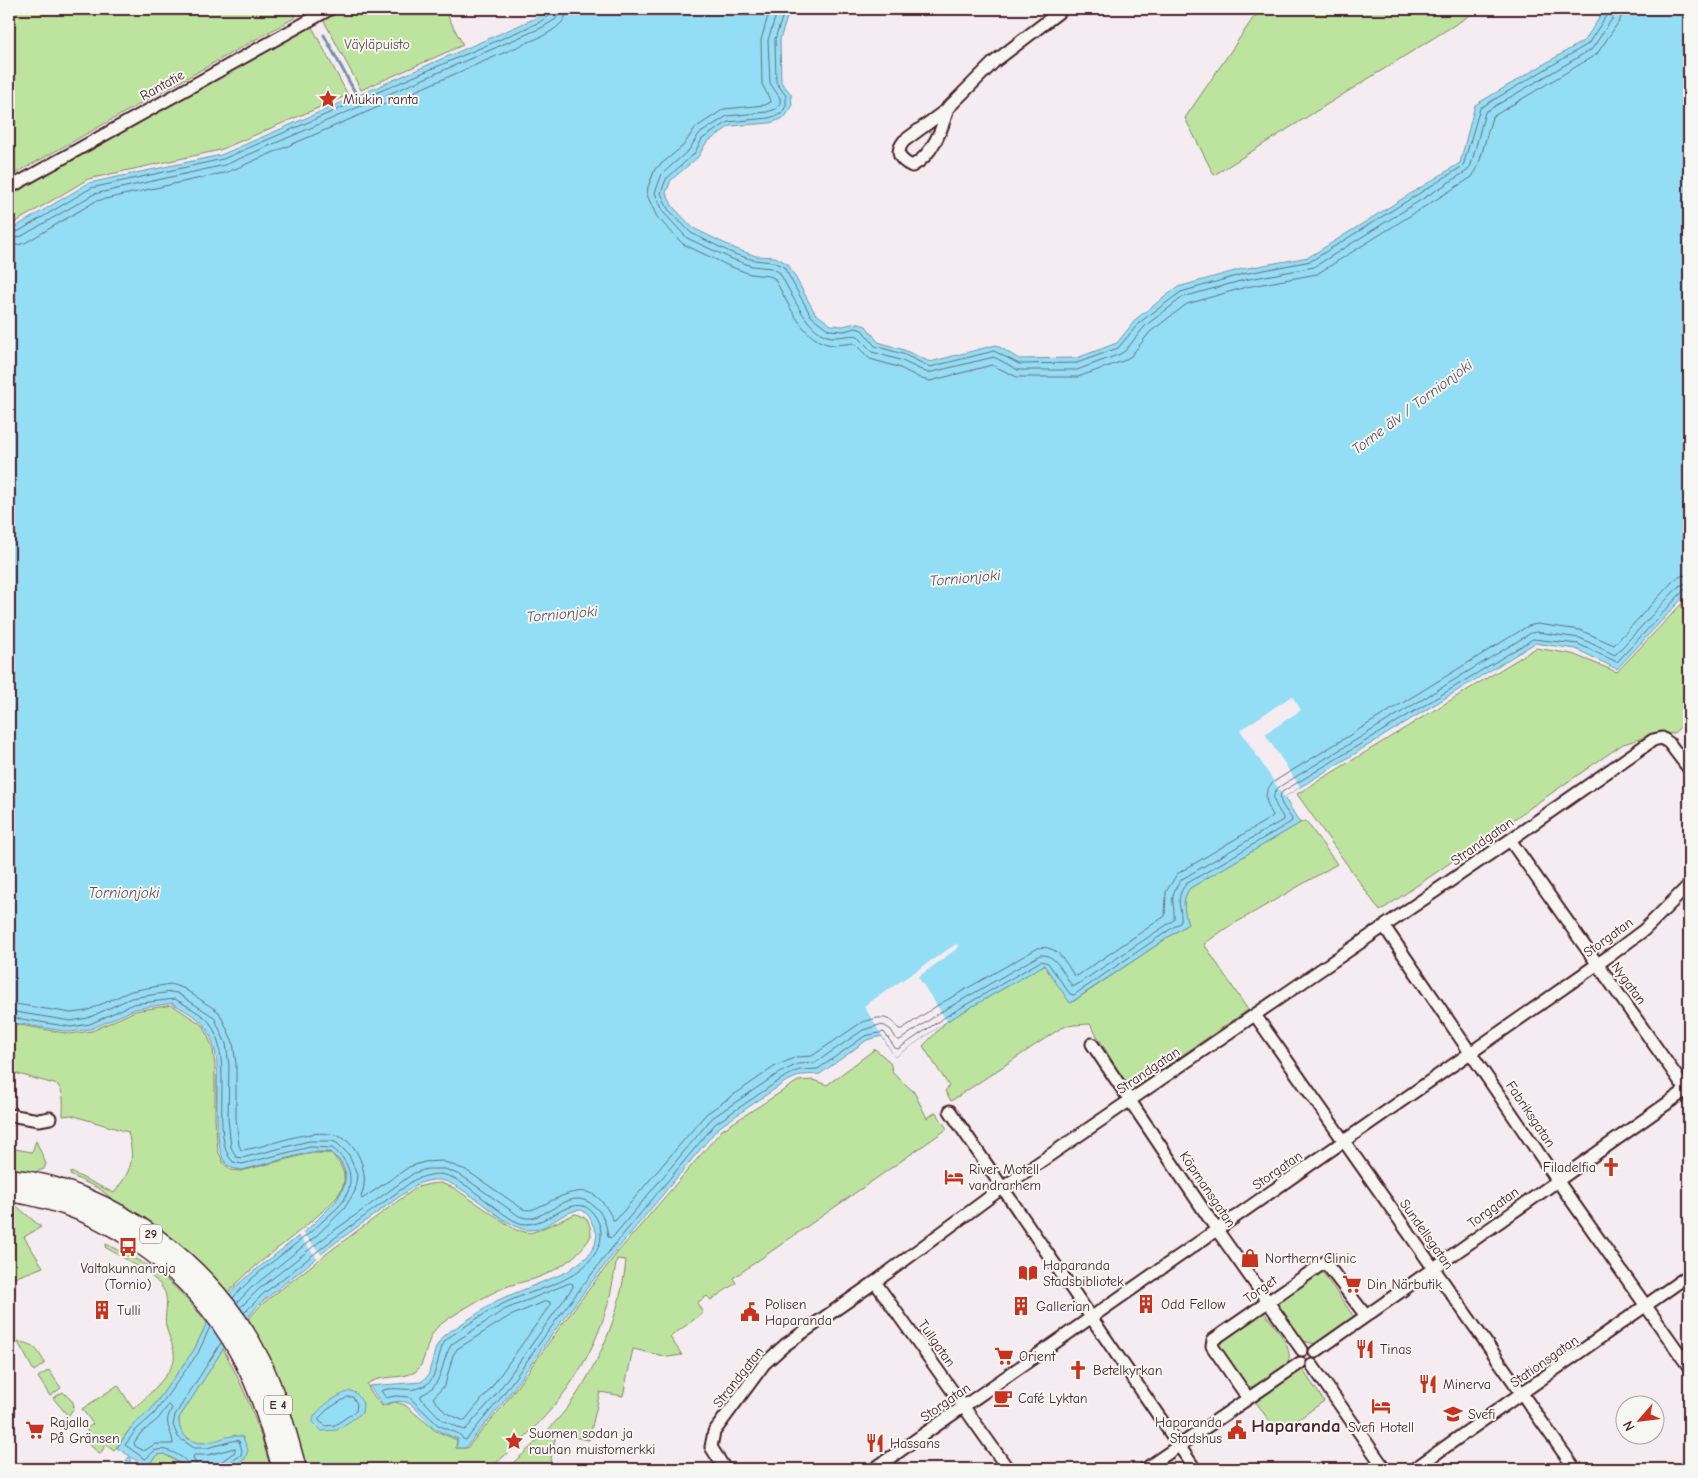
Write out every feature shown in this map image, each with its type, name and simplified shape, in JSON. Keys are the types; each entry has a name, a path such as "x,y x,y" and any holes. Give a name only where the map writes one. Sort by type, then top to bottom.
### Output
{"highway":[{"name":"29","path":"9,1178 24,1179 62,1190 114,1211 166,1244 185,1261 202,1289"},
{"name":"29","path":"9,1192 58,1204 107,1224 155,1254 175,1271 202,1289"},
{"name":"E 4","path":"202,1289 225,1316 273,1389 297,1469"},
{"name":"E 4","path":"246,1350 282,1469"}],"street":[{"name":"Rantatie","path":"9,188 330,9"},
{"path":"948,107 938,133 922,159 912,166 904,163 899,156 899,147 904,141 948,107 994,62 1063,9"},
{"name":"Strandgatan","path":"724,1469 712,1447 712,1437 764,1364 785,1345 875,1282 1002,1188 1653,740 1662,738 1669,742 1689,769"},
{"name":"Nygatan","path":"1510,840 1688,1090"},
{"name":"Storgatan","path":"874,1469 964,1408 1597,964 1644,930 1689,885"},
{"name":"Fabriksgatan","path":"1384,926 1557,1180 1689,1367"},
{"name":"Sundellsgatan","path":"1255,1015 1343,1143 1575,1469"},
{"name":"Köpmansgatan","path":"1092,1044 1217,1230 1302,1350"},
{"name":"Torggatan","path":"1315,1352 1557,1180 1688,1090"},
{"path":"950,1111 1195,1469"},
{"path":"9,1115 39,1120 50,1118"},
{"name":"Torget","path":"1248,1398 1212,1346 1213,1340 1268,1301 1325,1262 1366,1316"},
{"name":"Stationsgatan","path":"1414,1469 1523,1394 1689,1275"},
{"name":"Tullgatan","path":"875,1282 1008,1469"},
{"path":"1308,1348 1315,1352 1316,1358 1312,1365 1307,1367 1300,1363 1298,1357 1302,1350 1308,1348"},
{"path":"1145,1469 1300,1363"},
{"path":"1312,1365 1385,1469"},
{"path":"1684,1469 1689,1466"}],"green space":[{"path":"9,9 291,9 296,17 9,177"},
{"name":"Väyläpuisto","path":"342,9 444,9 463,45 361,90 323,19"},
{"path":"1264,9 1480,9 1214,175 1185,118 1254,17"},
{"name":"Väyläpuisto","path":"311,25 348,95 220,150 88,179 9,226 9,192"},
{"path":"1689,596 1689,719 1674,733 1646,737 1623,744 1380,911 1297,794 1536,648 1572,654 1617,672"},
{"path":"1306,821 1337,864 1225,929 1204,944 1248,1010 1130,1091 1090,1024 1069,1026 1058,1030 951,1101 945,1091 949,1086 923,1046 947,1021 1044,965 1071,1003 1188,924 1184,901 1190,888"},
{"path":"172,1005 204,1026 213,1049 215,1066 215,1119 218,1151 224,1164 231,1170 241,1171 311,1153 331,1153 311,1152 242,1170 230,1167 221,1151 219,1139 217,1124 217,1075 435,1080 336,1201 344,1184 337,1196 327,1207 247,1274 226,1295 198,1264 148,1221 114,1201 100,1189 70,1175 71,1172 114,1193 125,1177 130,1164 131,1150 128,1132 71,1115 63,1116 63,1096 58,1085 11,1072 12,1064 9,1064 9,1023 70,1034 92,1031 135,1011","holes":["332,1154 342,1165 345,1176 344,1182 340,1165"]},
{"path":"875,1049 890,1062 893,1073 914,1092 927,1118 936,1112 947,1129 733,1278 736,1283 711,1300 707,1296 697,1303 703,1313 670,1337 682,1355 668,1357 633,1349 623,1396 600,1392 589,1440 556,1434 549,1469 506,1469 538,1440 568,1407 589,1374 599,1356 614,1319 626,1260 617,1259 608,1304 599,1330 576,1376 546,1415 489,1469 464,1469 463,1466 439,1467 436,1469 303,1469 246,1322 271,1297 417,1187 441,1183 454,1188 516,1230 530,1233 575,1214 586,1219 590,1228 591,1236 586,1243 574,1257 558,1268 542,1276 495,1292 445,1321 431,1336 421,1365 415,1372 403,1376 378,1379 367,1384 382,1406 395,1402 405,1405 436,1431 457,1440 456,1448 467,1448 503,1406 617,1253 722,1130 798,1081 813,1080 827,1085"},
{"path":"9,1123 12,1124 9,1148"},
{"path":"36,1141 46,1164 44,1169 28,1174 9,1173 9,1148 32,1152"},
{"path":"9,1203 13,1203 41,1227 24,1237 43,1267 9,1280"},
{"path":"106,1244 151,1268 167,1280 207,1323 194,1350 150,1411 132,1426 114,1451 106,1445 100,1454 85,1441 91,1437 86,1429 93,1424 82,1409 118,1385 133,1409 163,1379 174,1360 173,1347 166,1326 166,1296 163,1289 150,1275 105,1247"},
{"path":"1321,1270 1354,1317 1315,1344 1299,1340 1275,1302"},
{"path":"1262,1310 1286,1343 1289,1358 1287,1364 1277,1373 1255,1387 1245,1386 1219,1349 1218,1342"},
{"path":"18,1342 32,1346 45,1363 34,1371"},
{"path":"223,1349 251,1408 271,1469 225,1469 233,1466 236,1435 218,1441 200,1443 186,1436 180,1430 179,1418"},
{"path":"1302,1369 1324,1401 1278,1434 1256,1402"},
{"path":"49,1370 61,1388 50,1396 38,1377"},
{"path":"63,1392 73,1402 74,1408 68,1416 53,1398"},
{"path":"164,1454 189,1469 145,1469 157,1455"}],"water":[{"path":"552,9 790,9 780,39 781,82 791,94 792,107 784,118 770,123 730,126 706,143 698,157 671,180 666,193 673,207 693,228 736,249 756,256 775,257 788,264 815,313 831,325 843,326 856,323 866,326 878,342 904,350 930,362 996,345 1019,359 1077,358 1117,343 1137,318 1178,287 1242,269 1309,257 1460,163 1475,105 1585,40 1605,9 1689,9 1689,591 1617,669 1576,649 1535,643 1284,797 1300,823 1190,888 1184,901 1188,924 1070,1003 1044,965 947,1021 895,1057 882,1036 867,1040 820,1074 801,1075 785,1082 718,1128 615,1252 561,1322 503,1403 465,1448 456,1448 458,1439 436,1429 409,1403 394,1402 383,1405 369,1386 421,1382 428,1376 436,1347 443,1336 498,1300 567,1272 588,1256 595,1245 597,1234 589,1216 582,1210 568,1213 543,1227 529,1230 522,1229 504,1220 454,1185 434,1180 417,1184 335,1243 258,1305 223,1349 179,1418 180,1427 187,1438 195,1442 209,1442 236,1436 243,1437 248,1450 245,1459 225,1469 189,1469 164,1454 157,1455 146,1467 131,1457 130,1462 124,1469 121,1467 130,1456 117,1448 132,1426 150,1411 194,1350 207,1323 243,1280 309,1228 336,1201 344,1187 346,1174 341,1162 330,1152 311,1152 242,1170 230,1167 224,1161 218,1135 217,1063 212,1040 204,1024 172,1003 135,1009 91,1029 70,1032 9,1022 9,229 89,183 221,155 536,18"},
{"path":"351,1391 356,1393 363,1403 362,1413 337,1430 322,1431 313,1422 317,1413 334,1399"}],"pier":[{"path":"1292,696 1301,710 1265,734 1300,787 1284,797 1240,730"},
{"path":"956,944 959,945 958,948 918,977 947,1021 895,1057 864,1006"},
{"path":"301,1231 323,1256 319,1260 297,1234"}],"waterway":[{"path":"310,9 318,23"},
{"path":"324,35 357,96"}],"place":[{"name":"Miukin ranta","path":"328,99"},
{"name":"Filadelfia","path":"1611,1167"},
{"name":"River Motell vandrarhem","path":"954,1177"},
{"name":"Valtakunnanraja (Tornio)","path":"128,1247"},
{"name":"Northern Clinic","path":"1250,1258"},
{"name":"Haparanda Stadsbibliotek","path":"1028,1273"},
{"name":"Din Närbutik","path":"1352,1284"},
{"name":"Odd Fellow","path":"1146,1304"},
{"name":"Gallerian","path":"1021,1306"},
{"name":"Tulli","path":"102,1310"},
{"name":"Polisen Haparanda","path":"750,1312"},
{"name":"Tinas","path":"1365,1349"},
{"name":"Orient","path":"1004,1356"},
{"name":"Betelkyrkan","path":"1078,1370"},
{"name":"Minerva","path":"1428,1384"},
{"name":"Café Lyktan","path":"1003,1398"},
{"name":"Svefi Hotell","path":"1381,1406"},
{"name":"Svefi","path":"1453,1414"},
{"name":"Rajalla På Gränsen","path":"35,1430"},
{"name":"Haparanda Stadshus","path":"1237,1430"},
{"name":"Suomen sodan ja rauhan muistomerkki","path":"514,1441"},
{"name":"Hassans","path":"875,1443"}],"district":[{"name":"Haparanda","path":"1296,1425"}],"water label":[{"name":"Torne älv / Tornionjoki","path":"1412,407"},
{"name":"Tornionjoki","path":"965,578"},
{"name":"Tornionjoki","path":"562,614"},
{"name":"Tornionjoki","path":"124,893"}]}
